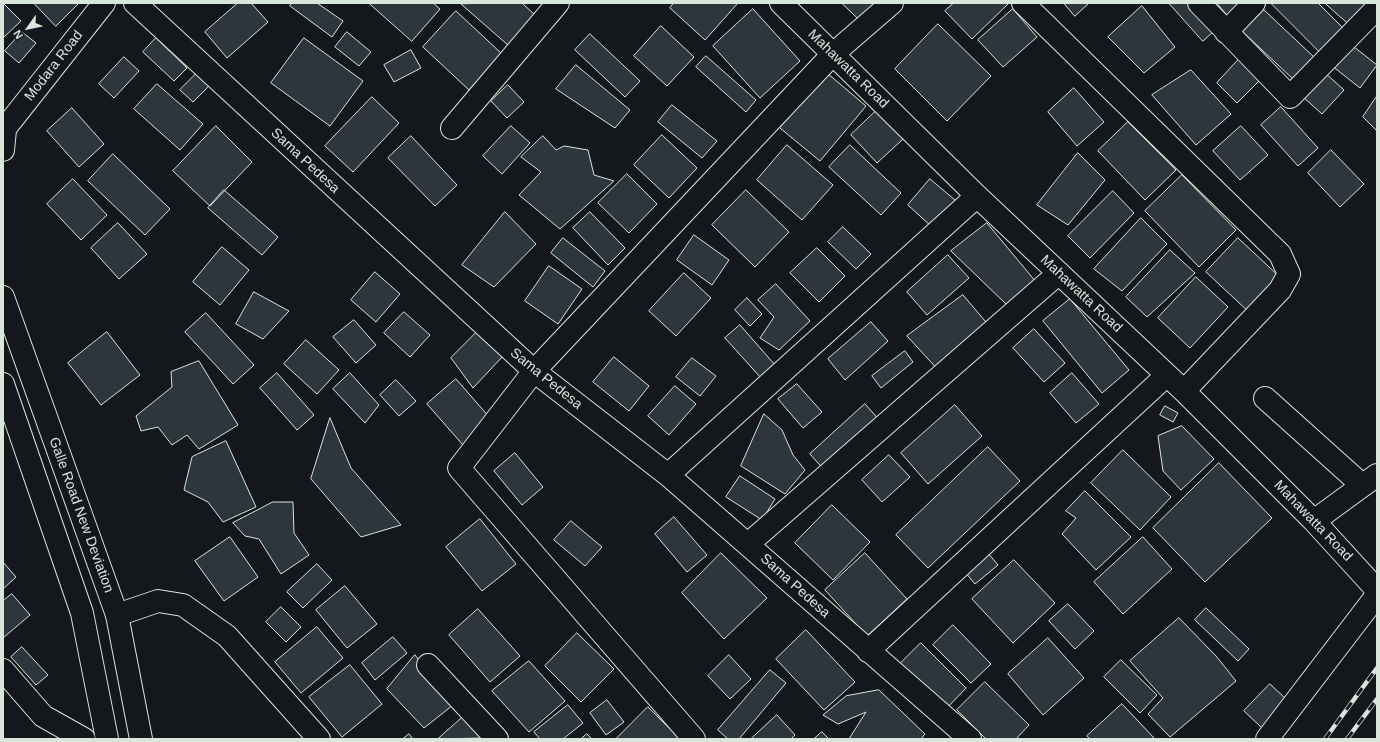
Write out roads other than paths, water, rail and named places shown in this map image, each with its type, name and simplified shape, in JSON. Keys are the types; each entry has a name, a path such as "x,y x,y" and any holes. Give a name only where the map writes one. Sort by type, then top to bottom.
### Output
{"street":[{"name":"Modara Road","path":"4,137 104,3"},
{"name":"Sama Pedesa","path":"134,3 534,371 668,475 970,739"},
{"path":"452,128 558,3"},
{"name":"Mahawatta Road","path":"781,3 977,196 1184,391 1314,520 1377,590"},
{"path":"694,739 459,468 534,371 833,54 892,3"},
{"path":"1022,3 1280,254 1287,265 1289,274 1280,290 1184,391"},
{"path":"1199,3 1290,97 1377,8"},
{"path":"1226,32 1254,3"},
{"path":"668,475 977,196"},
{"path":"748,544 1059,273"},
{"name":"Galle Road New Deviation","path":"3,297 117,615 141,739"},
{"path":"868,651 1167,375"},
{"path":"3,384 82,613 107,739"},
{"path":"1265,398 1369,480 1314,520"},
{"path":"1267,739 1377,595"},
{"path":"117,615 158,601 183,605 226,636 319,739"},
{"path":"428,665 497,739"},
{"path":"3,670 42,716 84,739"}],"railway":[{"path":"1325,739 1377,668"},
{"path":"1347,739 1377,699"}]}
